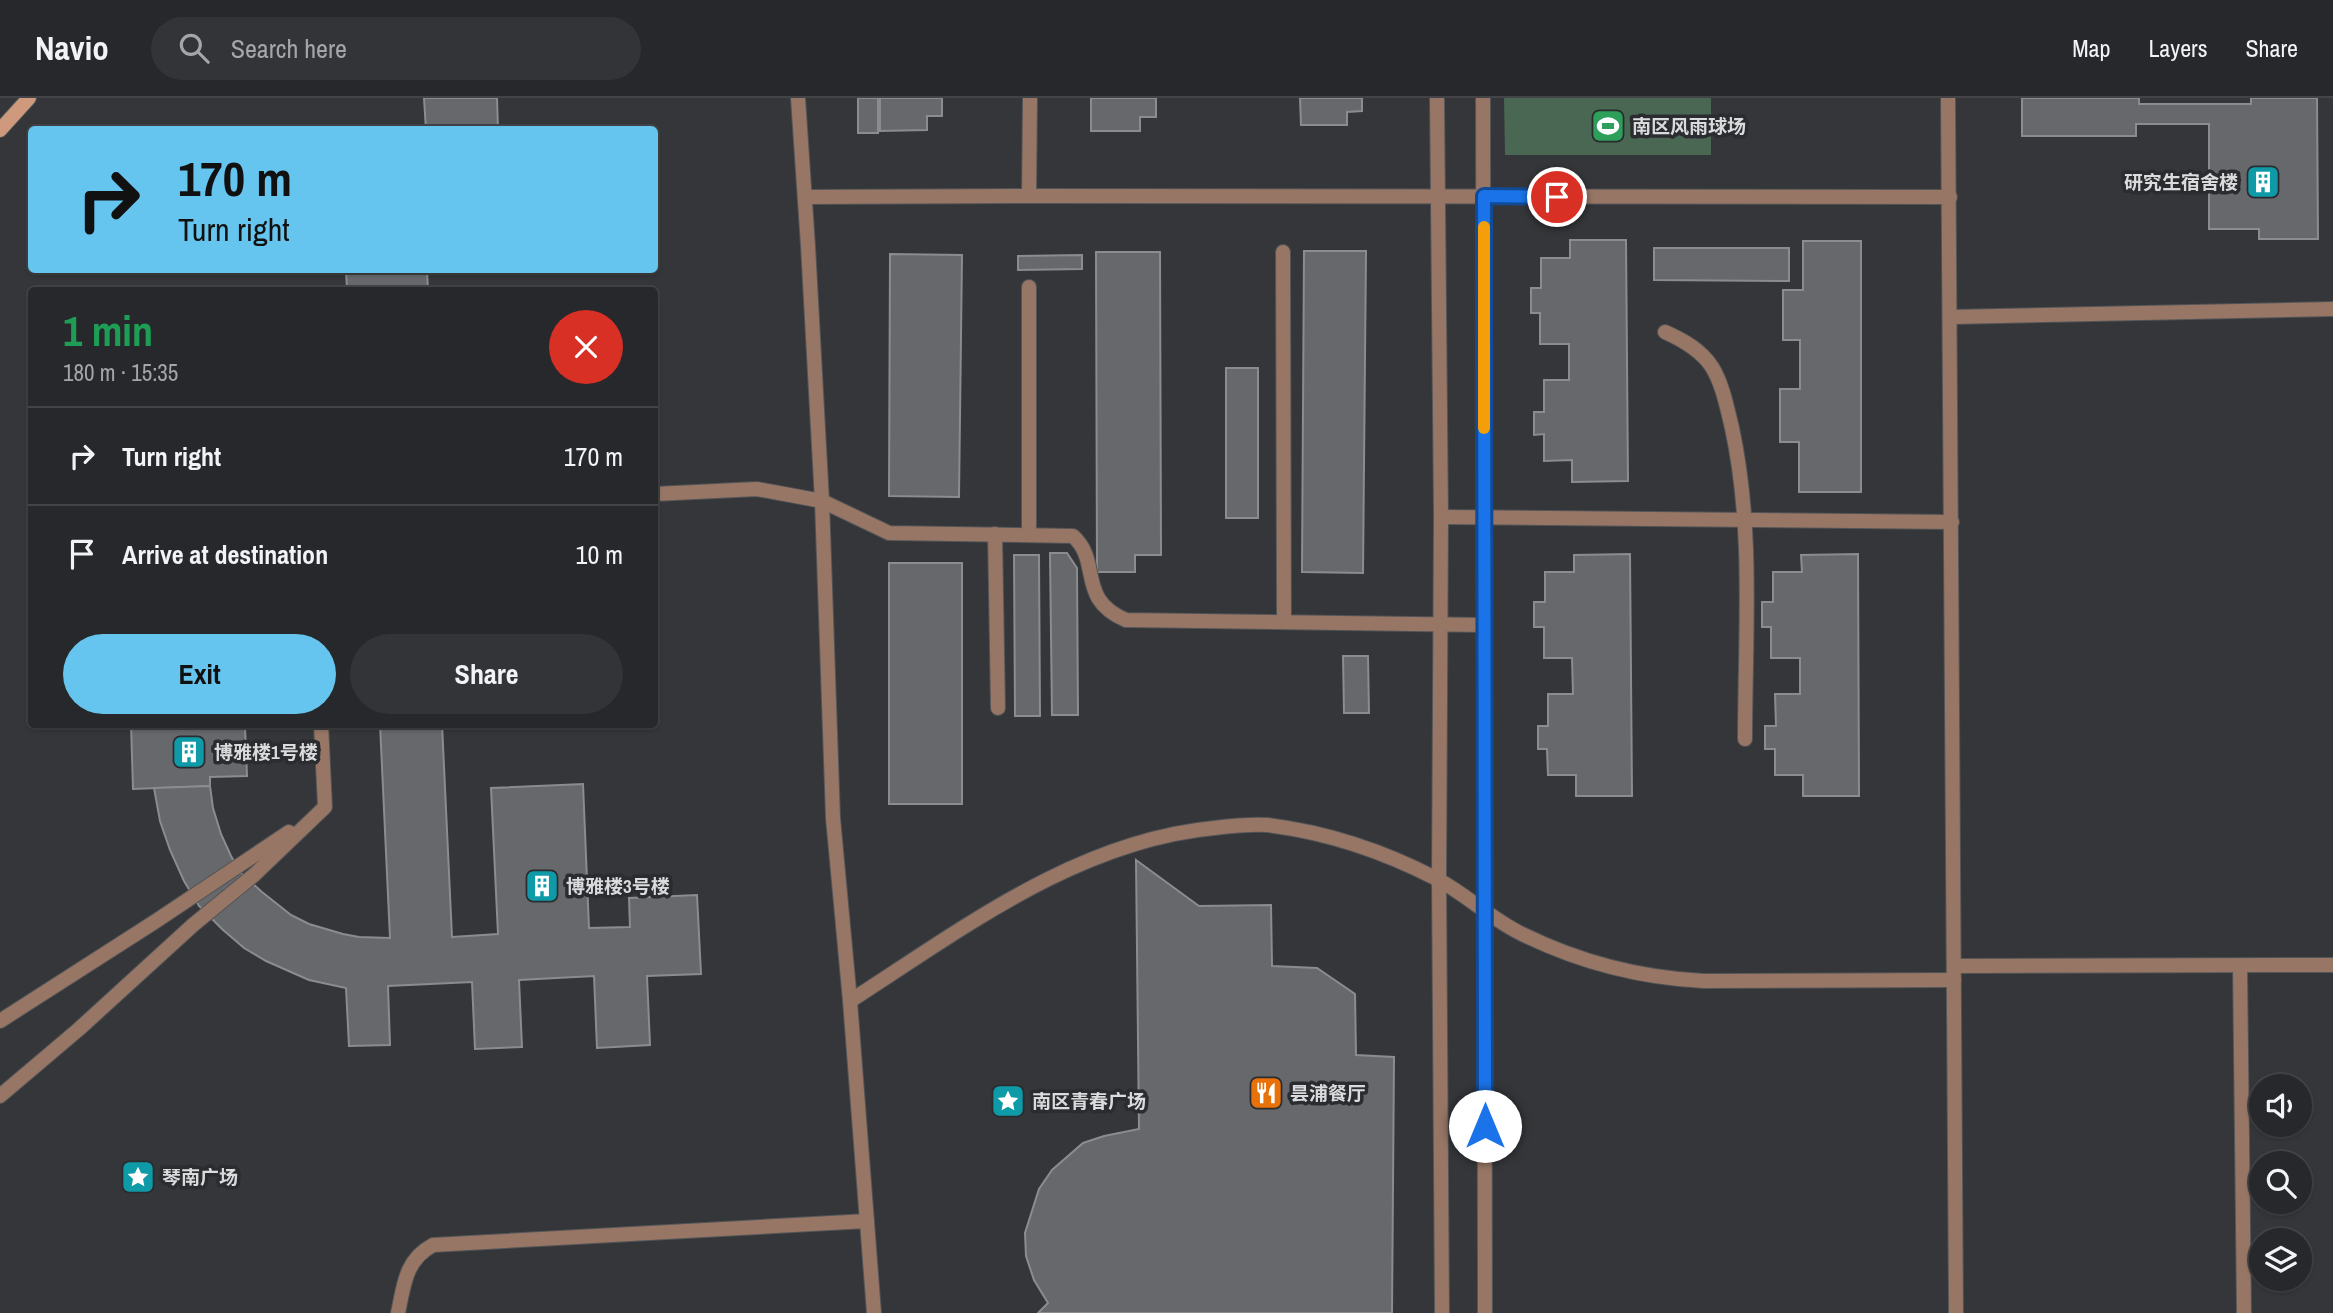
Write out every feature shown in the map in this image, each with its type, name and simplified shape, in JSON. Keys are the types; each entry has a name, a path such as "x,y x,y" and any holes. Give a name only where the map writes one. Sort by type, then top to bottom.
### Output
{"main road":[{"path":"0,130 29,98"}],"street":[{"path":"798,98 821,501 833,807 874,1313"},
{"path":"1029,195 1030,98"},
{"path":"1437,98 1441,517 1439,880 1442,1313"},
{"path":"1483,98 1485,1313"},
{"path":"1948,98 1956,1313"},
{"path":"805,197 1950,197"},
{"path":"1283,252 1284,622"},
{"path":"1029,287 1029,534"},
{"path":"1951,317 2333,309"},
{"path":"1665,332 1683,340 1712,367 1723,392 1737,451 1746,521 1745,739"},
{"path":"658,494 757,489 821,501 888,533 1073,536 1083,548 1097,598 1114,615 1126,620 1484,625"},
{"path":"1441,517 1952,522"},
{"path":"995,534 998,708"},
{"path":"0,1096 79,1029 193,925 254,875 324,807 321,728"},
{"path":"0,1021 156,922 324,807"},
{"path":"850,1000 1023,892 1114,849 1190,830 1265,825 1348,842 1439,880 1521,934 1594,962 1635,974 1668,979 2333,965"},
{"path":"2240,966 2244,1313"},
{"path":"398,1313 405,1279 413,1260 426,1249 442,1243 867,1221"}],"green space":[{"name":"南区风雨球场","path":"1504,98 1711,98 1711,155 1505,155"}],"building":[{"path":"424,98 497,98 498,126 426,126"},
{"path":"858,98 878,98 878,133 858,133"},
{"path":"880,98 942,98 942,116 927,116 927,130 880,131"},
{"path":"1091,98 1156,98 1156,117 1140,117 1140,131 1091,131"},
{"path":"1300,98 1362,98 1362,111 1347,112 1347,125 1301,125"},
{"name":"研究生宿舍楼","path":"2022,98 2139,98 2139,104 2251,104 2251,98 2317,98 2318,239 2259,239 2259,229 2209,229 2209,124 2136,124 2136,136 2022,136"},
{"path":"1570,240 1626,240 1628,481 1572,482 1572,460 1544,461 1544,434 1534,435 1534,412 1544,412 1544,380 1569,380 1569,344 1540,344 1540,313 1531,313 1531,288 1541,288 1541,258 1570,258"},
{"path":"1803,241 1861,241 1861,492 1799,492 1799,442 1780,442 1780,389 1800,389 1800,340 1783,340 1783,290 1803,290"},
{"path":"1654,248 1789,248 1789,281 1654,280"},
{"path":"1304,251 1366,251 1363,573 1302,572"},
{"path":"1096,252 1160,252 1161,555 1135,555 1135,572 1097,572"},
{"path":"890,254 962,255 959,497 889,496"},
{"path":"1082,255 1082,269 1018,270 1018,256"},
{"path":"346,273 427,273 428,287 347,287"},
{"path":"1226,368 1258,368 1258,518 1226,518"},
{"path":"1050,553 1067,553 1077,568 1078,715 1052,715"},
{"path":"1630,554 1632,796 1576,796 1576,775 1548,775 1547,749 1538,749 1538,726 1548,726 1548,694 1573,694 1572,658 1544,658 1544,627 1534,627 1534,602 1545,602 1545,572 1574,572 1574,555"},
{"path":"1858,554 1859,796 1803,796 1803,775 1775,775 1775,749 1765,749 1765,726 1776,726 1775,694 1800,694 1800,658 1771,658 1771,627 1762,627 1762,602 1773,602 1773,572 1802,572 1801,555"},
{"path":"1014,555 1039,555 1040,716 1015,716"},
{"path":"889,563 962,563 962,804 889,804"},
{"path":"1343,656 1368,656 1369,713 1344,713"},
{"name":"博雅楼1号楼","path":"131,728 245,728 247,776 210,777 210,786 133,789"},
{"name":"博雅楼3号楼","path":"380,728 442,728 452,937 498,934 491,788 583,784 589,928 630,927 629,898 697,895 701,974 647,976 650,1045 597,1048 594,976 519,980 522,1047 475,1049 472,982 388,986 390,1045 349,1046 346,988 309,980 266,961 244,948 199,906 170,850 160,821 154,788 210,786 221,834 241,873 291,915 309,924 343,934 390,938"},
{"name":"昙浦餐厅","path":"1136,860 1199,906 1271,905 1272,966 1317,968 1355,994 1356,1055 1394,1057 1392,1313 1038,1313 1048,1303 1034,1280 1026,1256 1025,1233 1039,1189 1052,1170 1083,1143 1139,1129"}],"slow traffic":[{"path":"1484,227 1484,428"}],"place":[{"name":"南区风雨球场","path":"1608,126"},
{"name":"研究生宿舍楼","path":"2263,182"},
{"name":"博雅楼1号楼","path":"189,752"},
{"name":"博雅楼3号楼","path":"542,886"},
{"name":"昙浦餐厅","path":"1266,1093"},
{"name":"南区青春广场","path":"1008,1101"},
{"name":"琴南广场","path":"138,1177"}],"route":[{"path":"1485,1126 1484,196 1557,197"}]}
